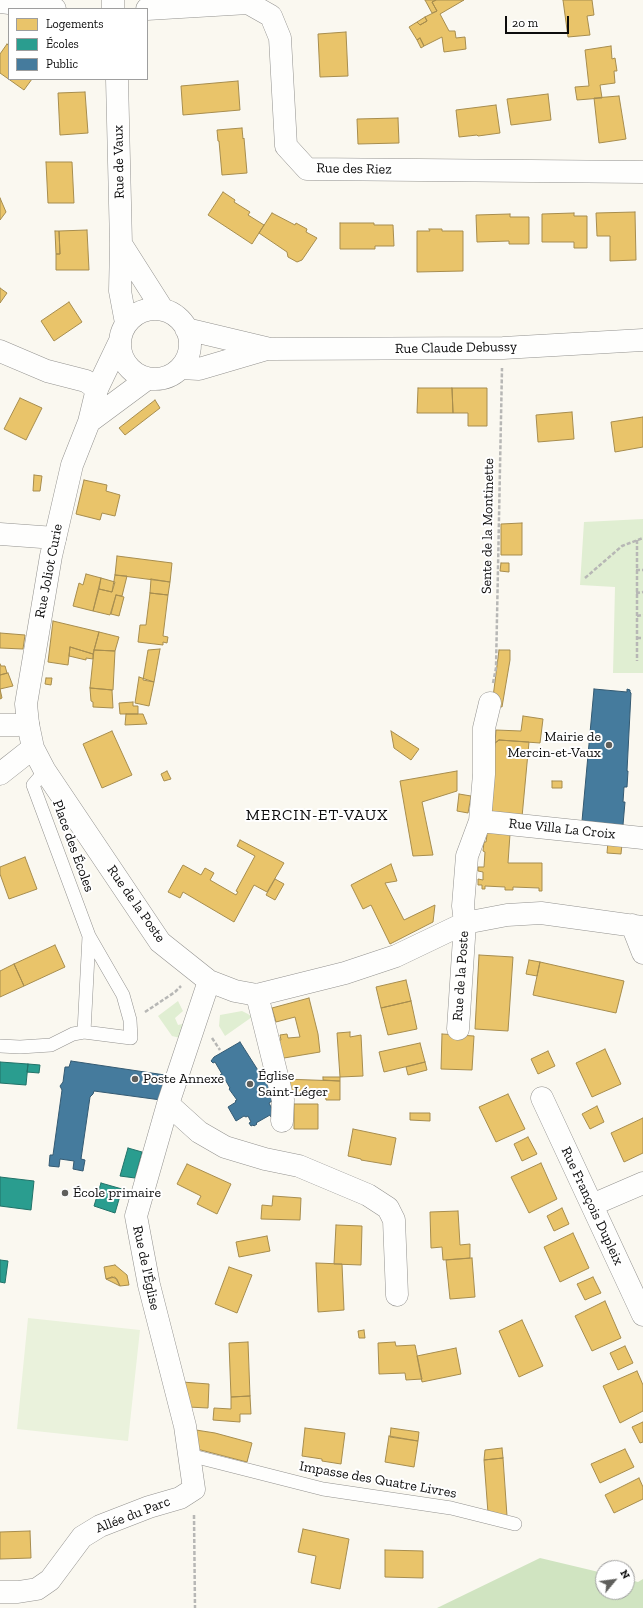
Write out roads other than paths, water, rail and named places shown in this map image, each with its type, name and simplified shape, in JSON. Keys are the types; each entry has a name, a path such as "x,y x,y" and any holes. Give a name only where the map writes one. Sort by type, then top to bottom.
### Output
{"street":[{"path":"0,2 47,8"},
{"name":"Rue des Riez","path":"148,9 248,3 270,16 280,38 286,146 307,169 643,172"},
{"name":"Rue de Vaux","path":"117,80 121,244 120,291 123,333"},
{"path":"121,244 163,310"},
{"path":"153,309 163,310 181,320 186,328 190,338 190,349 187,359 181,368 166,378 157,380 147,379 136,375 127,366 121,355 123,333 133,316 143,311 153,309"},
{"path":"186,328 270,349"},
{"name":"Rue Joliot Curie","path":"28,724 26,704 55,538 72,465 89,422 97,389 123,333"},
{"name":"Rue Claude Debussy","path":"270,349 503,348 643,340"},
{"path":"181,368 199,368 270,349"},
{"path":"0,351 47,371 86,381 97,389"},
{"path":"89,422 147,379"},
{"path":"0,534 55,538"},
{"path":"465,923 463,906 467,856 480,821 484,774 484,728 490,704"},
{"path":"0,725 28,724"},
{"name":"Rue de la Poste","path":"28,724 33,748 45,771 160,942 209,982 235,991 257,995 371,965 396,956 465,923 507,915 540,913 637,926"},
{"path":"0,774 33,748"},
{"name":"Rue Villa La Croix","path":"480,821 643,838"},
{"name":"Rue de la Poste","path":"458,1029 465,923"},
{"path":"637,926 643,953"},
{"name":"Rue de l'Église","path":"194,1489 185,1426 149,1285 136,1216 168,1104 209,982"},
{"path":"257,995 283,1100 282,1122"},
{"name":"Rue François Dupleix","path":"542,1098 643,1315"},
{"path":"168,1104 199,1132 225,1147 264,1159 298,1166 368,1195 388,1208 394,1220 396,1296"},
{"path":"592,1205 643,1183"},
{"name":"Allée du Parc","path":"0,1592 18,1592 37,1589 50,1580 82,1537 100,1526 149,1507 180,1498 194,1489"}],"lane":[{"name":"Place des Écoles","path":"45,771 33,785 89,936 123,995 130,1020 131,1038 84,1032 89,936"},
{"path":"0,1046 20,1047 51,1045 73,1034 84,1032"},
{"name":"Impasse des Quatre Livres","path":"189,1455 323,1489 451,1508 515,1524"}],"place":[{"name":"Mairie de Mercin-et-Vaux","path":"609,745"},
{"name":"Poste Annexe","path":"135,1079"},
{"name":"Église Saint-Léger","path":"250,1084"},
{"name":"École primaire","path":"65,1193"}],"district":[{"name":"MERCIN-ET-VAUX","path":"317,815"}]}
